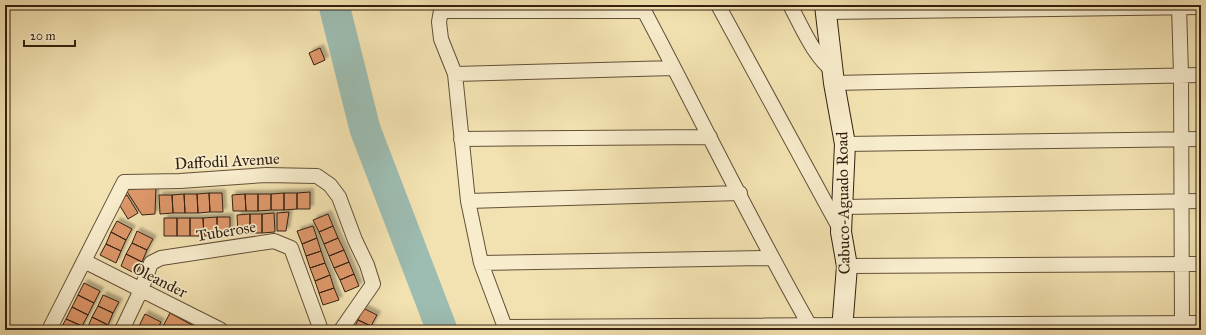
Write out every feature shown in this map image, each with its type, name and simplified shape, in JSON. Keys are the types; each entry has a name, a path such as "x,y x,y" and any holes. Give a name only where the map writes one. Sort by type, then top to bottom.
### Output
{"street":[{"path":"718,5 842,232"},
{"path":"790,5 816,53 834,78 1201,75"},
{"path":"1179,6 1181,75 1182,326"},
{"path":"825,8 1201,6"},
{"path":"810,326 771,258 740,193 643,8 441,8 441,39 455,74 460,139 468,201 481,263 505,329 810,326 842,328 1182,326 1201,322"},
{"name":"Cabuco-Aguado Road","path":"825,8 834,78 845,144 842,232 846,266 842,328"},
{"path":"455,74 674,68"},
{"path":"460,139 710,137"},
{"path":"845,144 1201,139"},
{"name":"Daffodil Avenue","path":"49,330 124,182 180,181 266,175 317,176 330,185 339,197 355,240 367,265 373,284 341,330"},
{"path":"468,201 740,193"},
{"path":"843,207 1201,201"},
{"name":"Tuberose","path":"122,330 142,290 151,263 161,258 274,241 291,248 322,330"},
{"path":"481,263 771,258"},
{"name":"Oleander","path":"84,261 142,290 199,325 221,330"},
{"path":"846,266 1201,264"}],"building":[{"path":"320,48 325,60 314,65 309,53"},
{"path":"156,186 155,214 142,215 126,190"},
{"path":"310,192 310,209 297,209 297,193"},
{"path":"209,193 222,193 223,212 210,212"},
{"path":"209,193 210,212 198,213 197,194"},
{"path":"284,193 284,210 271,210 271,194"},
{"path":"284,193 297,193 297,209 284,210"},
{"path":"184,194 197,194 198,213 185,213"},
{"path":"184,194 185,213 173,213 172,195"},
{"path":"245,194 258,194 258,211 246,211"},
{"path":"245,194 246,211 233,211 232,195"},
{"path":"258,194 271,194 271,210 258,211"},
{"path":"127,195 138,213 128,219 117,201"},
{"path":"159,195 172,195 173,213 160,214"},
{"path":"289,212 286,231 277,231 277,213"},
{"path":"274,213 275,232 262,233 262,214"},
{"path":"250,214 250,233 238,234 237,215"},
{"path":"250,214 262,214 262,233 250,233"},
{"path":"328,214 333,226 319,232 313,220"},
{"path":"217,217 230,217 230,236 217,235"},
{"path":"217,217 217,235 204,236 203,218"},
{"path":"164,218 177,218 177,236 164,236"},
{"path":"177,218 190,218 190,236 177,236"},
{"path":"190,218 203,218 204,236 190,236"},
{"path":"117,221 132,229 126,240 111,232"},
{"path":"313,226 317,238 302,244 297,231"},
{"path":"333,226 338,238 324,244 319,232"},
{"path":"137,231 153,239 147,250 132,243"},
{"path":"111,232 126,240 121,251 106,244"},
{"path":"317,238 321,251 306,256 302,244"},
{"path":"338,238 344,250 329,256 324,244"},
{"path":"132,243 147,250 142,262 126,254"},
{"path":"106,244 121,251 116,263 100,255"},
{"path":"344,250 349,262 334,268 329,256"},
{"path":"321,251 325,263 310,268 306,256"},
{"path":"126,254 142,262 136,274 121,266"},
{"path":"349,262 354,274 340,280 334,268"},
{"path":"325,263 330,275 315,281 310,268"},
{"path":"354,274 359,286 345,292 340,280"},
{"path":"330,275 334,288 319,293 315,281"},
{"path":"84,283 100,291 94,303 78,295"},
{"path":"334,288 339,300 323,305 319,293"},
{"path":"78,295 94,303 88,315 72,307"},
{"path":"103,295 119,302 113,313 98,306"},
{"path":"98,306 113,313 108,325 92,317"},
{"path":"72,307 88,315 82,326 66,319"},
{"path":"363,308 377,315 371,326 358,320"},
{"path":"170,313 192,325 190,330 161,330"},
{"path":"145,314 161,322 157,330 148,330 139,326"},
{"path":"92,317 108,325 105,330 87,329"},
{"path":"66,319 82,326 80,330 60,330"},
{"path":"358,320 371,326 369,330 353,330"}],"waterway":[{"path":"334,5 365,129 442,330"}]}
